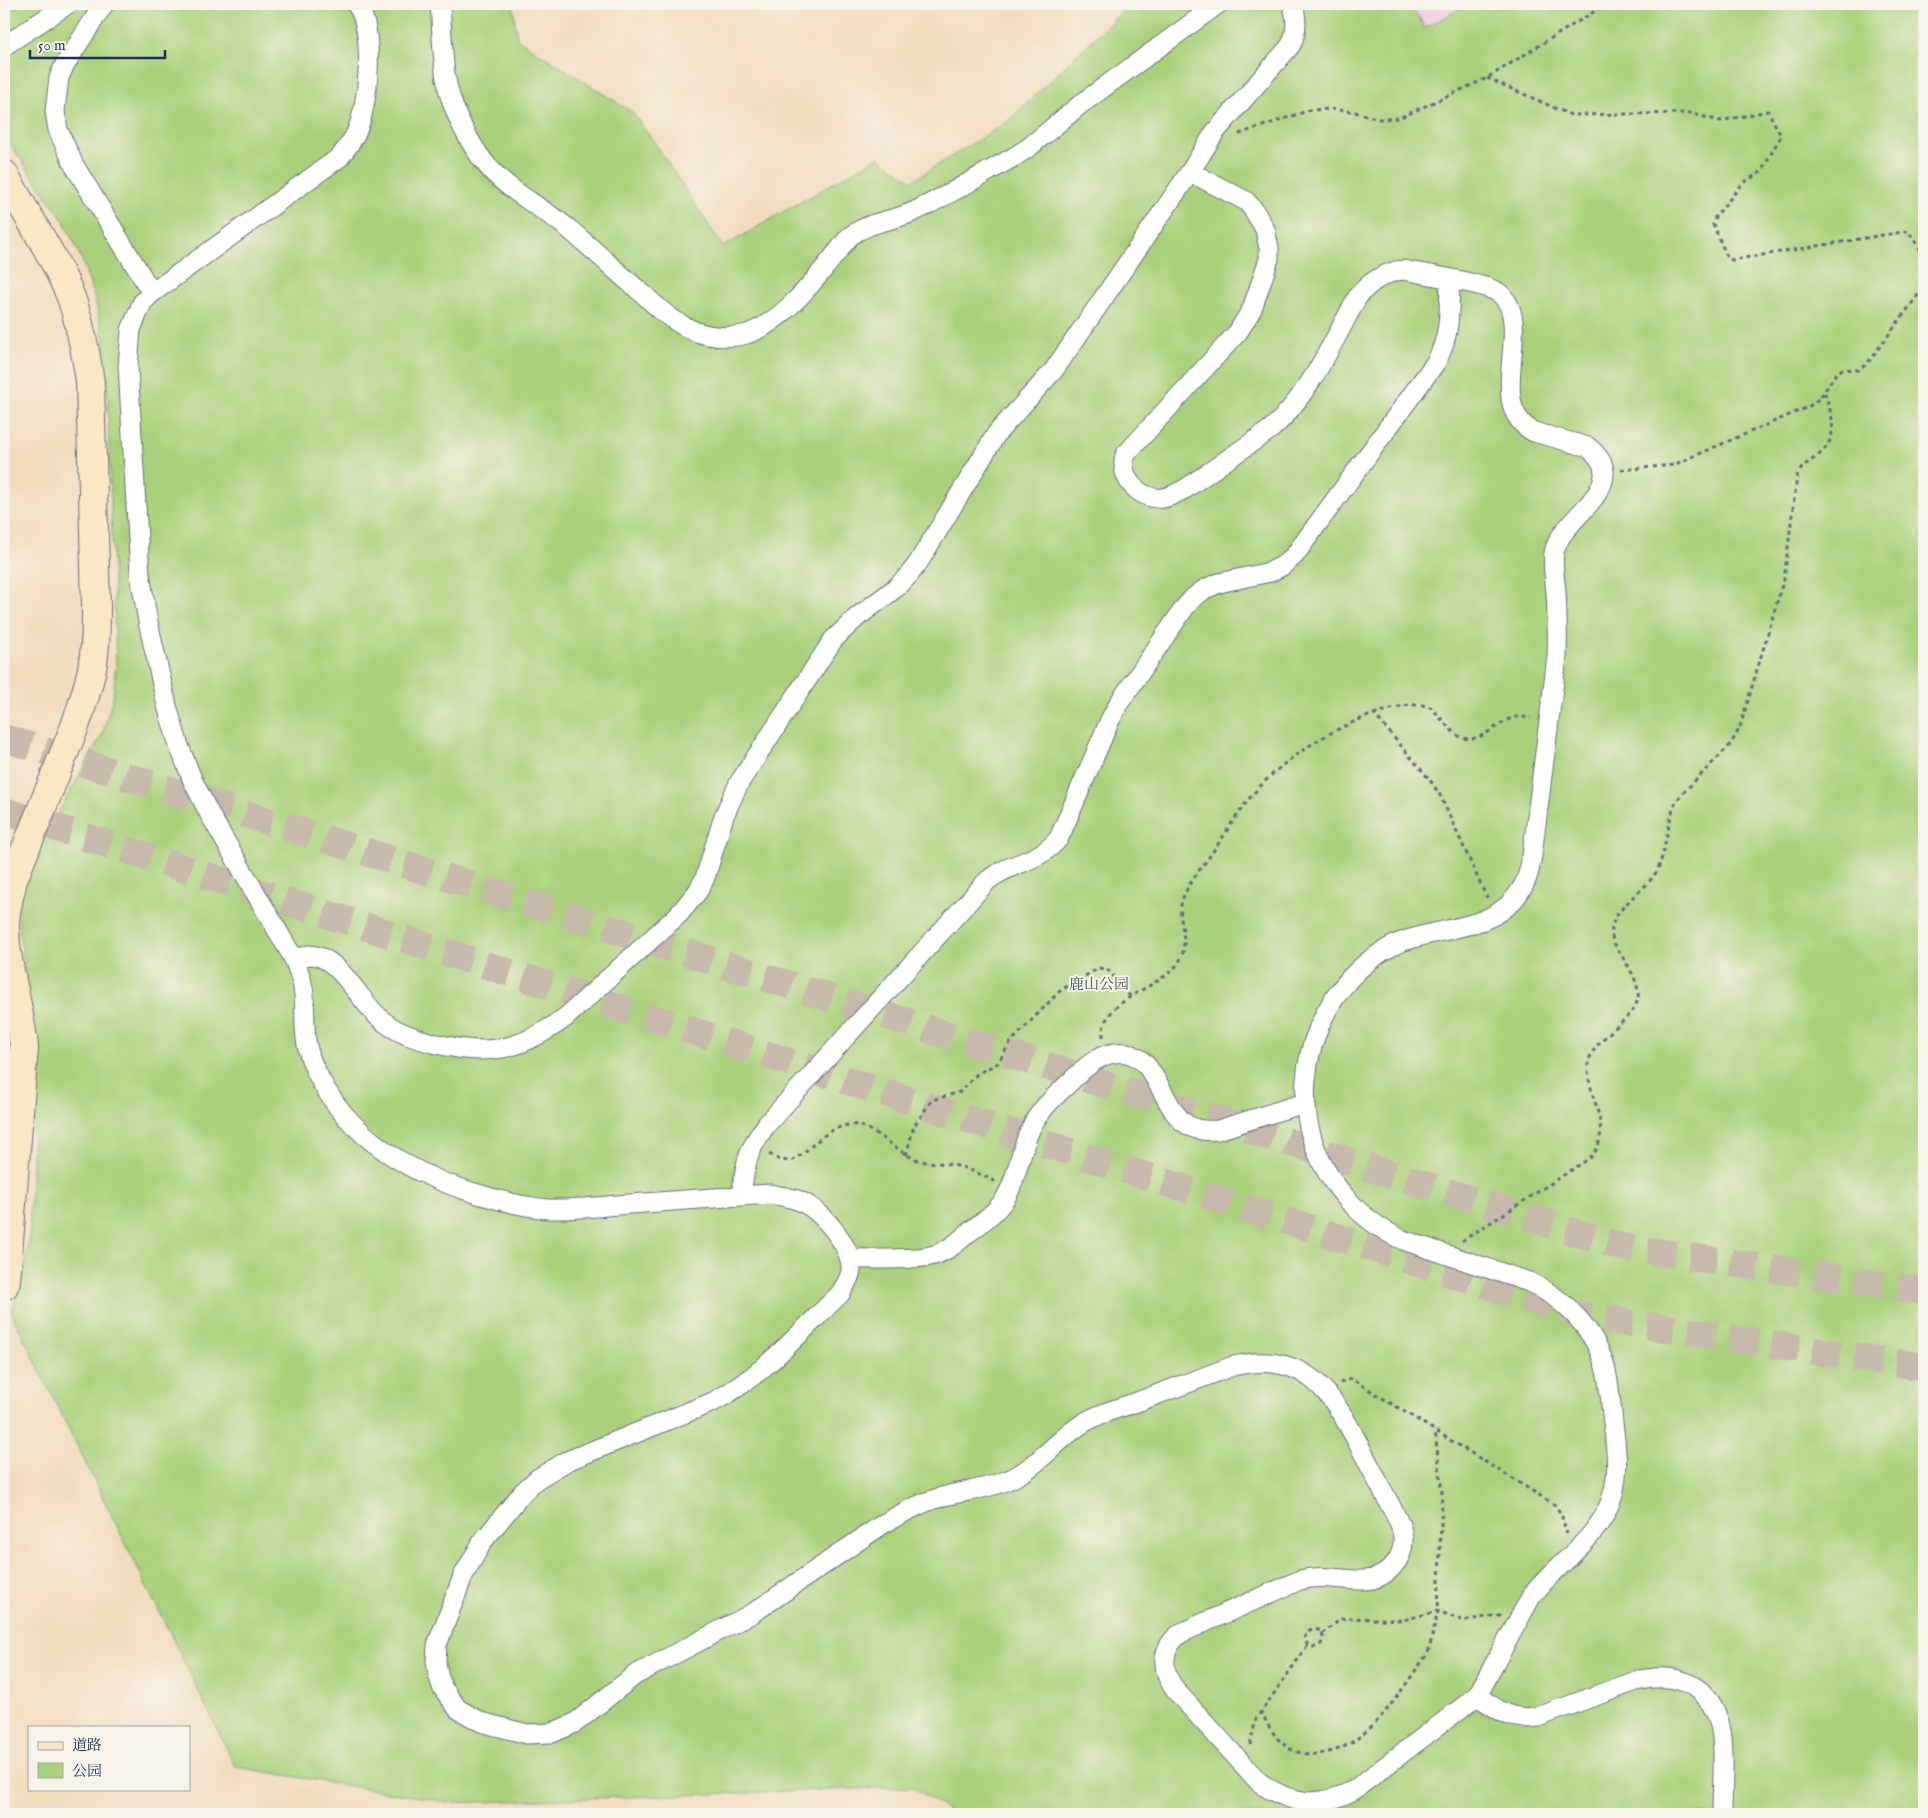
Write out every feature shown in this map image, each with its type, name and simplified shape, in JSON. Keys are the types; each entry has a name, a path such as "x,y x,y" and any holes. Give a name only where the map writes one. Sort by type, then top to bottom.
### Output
{"street":[{"path":"4,46 68,4"},
{"path":"104,4 59,78 55,111 58,130 74,165 152,293"},
{"path":"356,4 360,9 368,38 365,106 355,135 340,157 152,293 142,303 131,330 128,366 140,574 151,639 179,746 193,781 210,815 294,959 302,979 305,1038 308,1053 324,1086 348,1119 364,1134 400,1161 438,1181 526,1206 567,1209 770,1194 788,1197 802,1202 815,1211 837,1234 845,1246 850,1259 851,1272 840,1294 766,1365 732,1392 713,1402 567,1461 537,1479 523,1492 483,1541 463,1576 437,1646 436,1661 438,1674 442,1687 458,1710 481,1722 527,1734 552,1733 564,1729 586,1715 634,1675 753,1613 883,1524 922,1504 1009,1480 1039,1461 1075,1428 1088,1420 1234,1366 1249,1363 1281,1365 1298,1370 1311,1377 1328,1393 1345,1417 1400,1524 1403,1538 1402,1551 1388,1572 1379,1577 1364,1580 1326,1576 1300,1580 1181,1633 1170,1644 1164,1662 1165,1672 1169,1681 1246,1768 1271,1791 1297,1801 1327,1801 1354,1790 1477,1696 1518,1619 1539,1586 1591,1535 1611,1503 1617,1476 1616,1450 1606,1371 1596,1345 1578,1319 1567,1307 1547,1291 1529,1282 1388,1233 1372,1223 1344,1195 1320,1158 1312,1138 1304,1102 1305,1076 1314,1039 1332,1002 1353,975 1379,954 1396,944 1413,938 1482,922 1495,916 1523,888 1532,856 1558,649 1554,554 1561,536 1600,491 1603,471 1595,453 1588,447 1534,432 1520,421 1512,406 1513,318 1505,300 1493,290 1402,270 1393,271 1374,281 1358,296 1299,399 1283,419 1271,429 1185,489 1164,498 1146,495 1137,490 1124,473 1125,455 1242,326 1252,309 1269,259 1269,248 1265,230 1253,209 1237,195 1190,172"},
{"path":"440,4 446,79 454,108 479,156 515,193 568,228 669,317 688,329 707,335 727,336 747,334 779,316 792,305 850,236 860,229 870,224 914,212 1014,157 1028,148 1081,104 1218,4"},
{"path":"294,959 310,955 330,960 338,967 364,1002 388,1025 408,1035 469,1050 506,1048 538,1036 566,1017 679,914 698,891 705,878 724,816 739,783 833,640 856,618 896,587 918,563 997,433 1054,370 1226,117 1291,45 1297,22 1292,4"},
{"path":"4,174 64,284 80,325 87,355 90,382 96,606 95,640 91,672 83,701 75,726 13,880 6,910 6,946 24,1046 6,1281 4,1286"},
{"path":"741,1196 746,1164 752,1144 767,1124 987,881 1003,870 1045,854 1059,838 1119,703 1190,602 1205,589 1219,583 1270,572 1282,566 1294,556 1436,362 1448,333 1450,280"},
{"path":"850,1259 918,1258 942,1252 996,1211 1004,1202 1031,1127 1038,1114 1046,1104 1087,1066 1107,1055 1117,1052 1131,1055 1143,1062 1153,1074 1177,1116 1185,1124 1195,1129 1218,1130 1304,1102"},
{"path":"1477,1696 1509,1716 1527,1718 1538,1717 1649,1678 1678,1679 1691,1685 1703,1694 1719,1721 1722,1736 1722,1814"}],"path":[{"path":"1208,144 1320,108 1354,112 1379,119 1398,118 1487,78 1600,8 1610,4"},
{"path":"1487,78 1571,115 1689,113 1720,121 1768,111 1781,136 1761,172 1743,183 1715,217 1714,224 1727,257 1732,260 1908,231 1924,255"},
{"path":"1603,471 1646,469 1673,465 1798,412 1820,398 1837,372 1843,369 1858,370 1867,364 1924,287"},
{"path":"1920,293 1924,295"},
{"path":"1442,1253 1590,1158 1600,1145 1600,1124 1588,1073 1588,1062 1596,1046 1633,1009 1638,1002 1639,992 1611,937 1614,919 1656,873 1675,804 1681,795 1731,744 1740,727 1784,579 1797,476 1799,470 1819,455 1830,440 1833,418 1824,391"},
{"path":"1107,1055 1103,1037 1104,1024 1112,1013 1130,996 1168,974 1180,960 1184,942 1182,900 1240,812 1254,793 1314,742 1344,725 1374,714 1394,709 1427,705 1458,735 1468,739 1481,736 1515,717 1550,720"},
{"path":"1374,714 1440,794 1495,916"},
{"path":"906,1155 914,1126 929,1102 936,1098 960,1092 977,1074 998,1063 1010,1043 1061,990 1099,968 1108,970 1130,996"},
{"path":"752,1144 780,1160 791,1161 835,1128 851,1124 868,1129 906,1155 923,1163 944,1163 963,1168 1010,1188"},
{"path":"1328,1393 1341,1382 1350,1379 1555,1505 1561,1514 1572,1553"},
{"path":"1260,1711 1283,1744 1300,1753 1324,1753 1349,1744 1379,1719 1426,1656 1438,1611 1442,1493 1435,1430"},
{"path":"1322,1634 1345,1618 1403,1620 1438,1611 1464,1621 1492,1616 1518,1619"},
{"path":"1314,1629 1322,1634 1322,1640 1319,1645 1314,1647 1308,1645 1305,1640 1307,1632 1314,1629"},
{"path":"1246,1768 1253,1726 1260,1711 1308,1645"}],"shaded area":[{"path":"1411,4 1469,4 1425,28"}],"green space":[{"name":"鹿山公园","path":"4,4 513,4 517,39 632,112 723,247 878,157 912,181 1007,122 1128,4 1411,4 1425,28 1469,4 1924,4 1924,1814 953,1814 913,1787 454,1803 236,1767 11,1312 23,1278 29,1242 36,1039 19,932 19,897 28,867 103,733 113,697 116,664 106,350 96,303 82,260 64,221 4,136"}],"tunnel":[{"path":"4,738 1622,1247 1924,1291"},
{"path":"4,811 1584,1316 1924,1367"}]}
